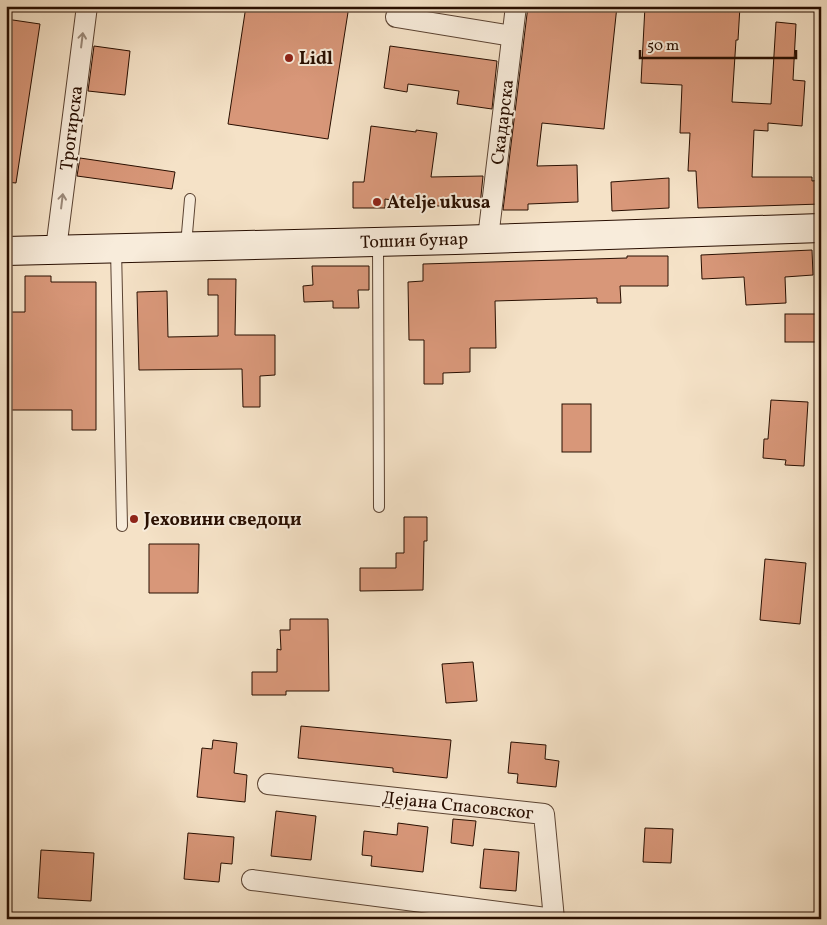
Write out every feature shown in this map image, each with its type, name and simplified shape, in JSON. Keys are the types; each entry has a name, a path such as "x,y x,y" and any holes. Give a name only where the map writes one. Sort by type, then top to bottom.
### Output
{"main road":[{"name":"Тошин бунар","path":"6,251 821,228"}],"street":[{"name":"Трогирска","path":"56,250 87,6"},
{"name":"Скадарска","path":"488,238 516,6"},
{"path":"396,18 512,36"},
{"name":"Дејана Спасовског","path":"268,784 544,814 554,919"},
{"path":"252,880 554,919"}],"lane":[{"path":"186,246 190,199"},
{"path":"378,241 379,507"},
{"path":"116,248 122,526"}],"building":[{"name":"Lidl","path":"246,6 349,6 328,139 228,124"},
{"path":"528,6 617,6 604,129 542,123 537,166 577,165 578,202 528,204 528,210 503,210"},
{"path":"645,6 740,6 732,102 771,104 776,22 796,24 793,80 805,81 802,126 768,123 768,131 754,130 752,177 812,177 812,181 821,180 821,204 698,208 696,171 688,171 690,133 680,133 682,85 641,83"},
{"path":"6,19 40,24 16,183 6,182"},
{"path":"94,46 130,51 125,95 88,91"},
{"path":"390,46 497,61 492,109 457,104 459,91 408,84 407,92 384,88"},
{"path":"371,126 437,133 431,177 483,176 480,206 437,206 385,199 385,208 353,208 353,182 364,182"},
{"path":"80,158 175,172 172,189 77,176"},
{"path":"669,178 669,208 612,211 611,182"},
{"path":"812,250 813,275 785,277 786,303 746,305 744,277 702,279 701,255"},
{"path":"627,256 668,256 668,286 620,286 621,303 597,303 597,298 495,301 496,348 470,348 470,372 443,373 443,384 424,384 424,340 409,340 408,282 423,281 423,264 627,258"},
{"path":"312,266 369,266 369,290 358,290 359,308 333,308 333,301 304,302 303,286 313,285"},
{"path":"25,276 51,276 51,282 96,282 96,430 72,430 72,410 6,410 6,312 25,312"},
{"path":"208,279 236,279 235,335 275,335 275,375 260,376 260,407 243,407 242,369 139,370 137,292 167,291 168,337 218,336 218,295 208,295"},
{"path":"785,314 821,314 821,342 785,342"},
{"path":"771,400 808,402 804,466 785,465 786,460 763,458 764,439 768,439"},
{"path":"562,404 591,404 591,452 562,452"},
{"path":"404,517 427,517 427,541 424,541 423,590 360,591 360,568 396,568 396,553 404,553"},
{"path":"149,544 199,544 198,593 149,593"},
{"path":"765,559 806,563 800,624 760,620"},
{"path":"290,619 328,619 329,691 286,691 286,695 252,695 252,672 277,672 277,649 281,650 280,630 290,630"},
{"path":"473,662 477,701 446,703 442,664"},
{"path":"301,726 451,740 447,778 393,772 393,768 298,758"},
{"path":"213,740 237,743 234,773 247,775 245,802 197,797 202,748 212,749"},
{"path":"511,742 546,745 545,759 559,761 556,787 517,783 518,774 508,773"},
{"path":"276,811 316,816 311,860 271,856"},
{"path":"453,819 476,821 473,846 451,843"},
{"path":"398,823 428,827 423,872 371,866 372,856 362,855 364,831 397,835"},
{"path":"645,828 673,829 671,863 643,862"},
{"path":"188,833 234,837 232,864 221,863 219,882 184,879"},
{"path":"484,849 519,852 516,891 480,888"},
{"path":"41,850 94,853 91,901 38,898"}],"place":[{"name":"Lidl","path":"289,58"},
{"name":"Atelje ukusa","path":"377,202"},
{"name":"Јеховини сведоци","path":"134,519"}]}
